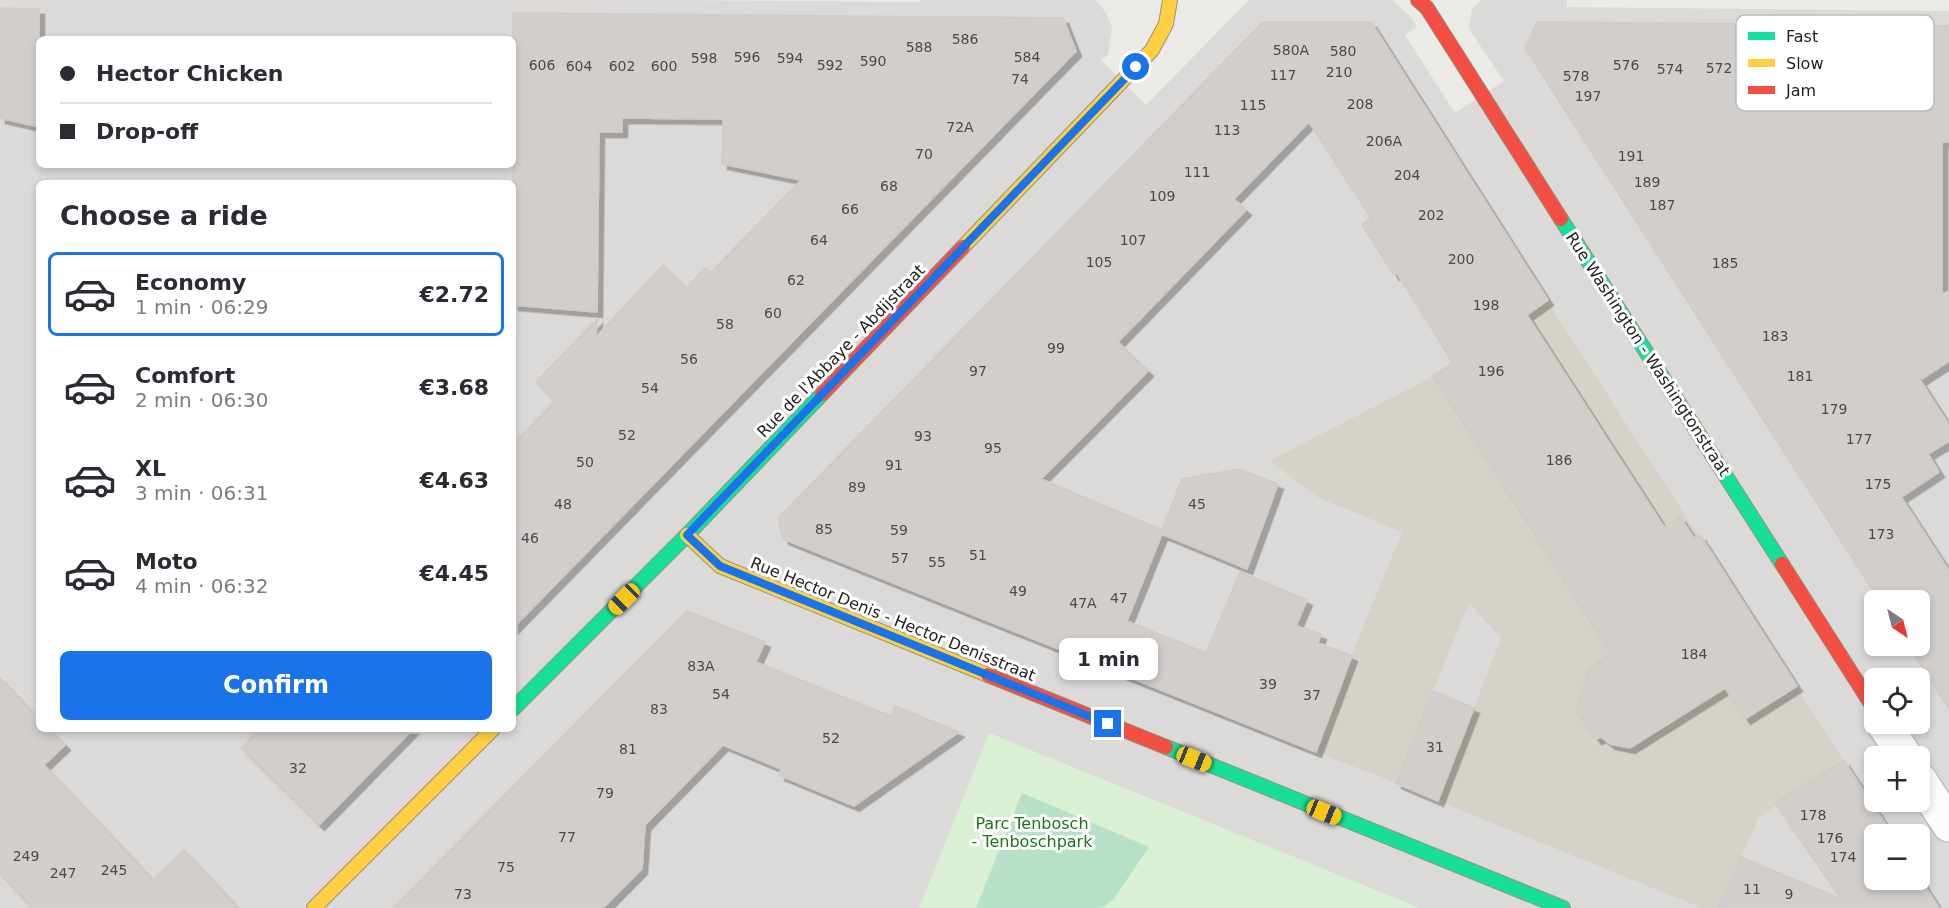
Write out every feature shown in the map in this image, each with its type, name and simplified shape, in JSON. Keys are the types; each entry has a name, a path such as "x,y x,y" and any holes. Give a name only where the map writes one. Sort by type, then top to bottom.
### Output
{"street":[{"name":"Rue de l'Abbaye - Abdijstraat","path":"516,706 687,535 1152,50 1166,24 1170,0"},
{"name":"Rue Washington - Washingtonstraat","path":"1418,0 1427,8 1864,693"},
{"name":"Rue Hector Denis - Hector Denisstraat","path":"687,535 720,566 1563,908"},
{"path":"314,908 490,732"},
{"path":"1930,796 1949,825"}],"shaded area":[{"path":"0,0 920,2 920,0 1096,0 1106,13 1112,28 1108,55 1101,60 1146,105 1249,0 1392,0 1410,16 1417,27 1405,35 1455,113 1504,81 1469,26 1472,9 1482,0 1567,0 1567,7 1949,11 1949,908 0,908"},
{"path":"1547,301 1844,761 1775,803 1776,806 1759,817 1719,908 1702,908 1438,801 1501,638 1469,603 1396,783 1316,752 1353,651 1402,532 1317,497 1270,461 1433,376"}],"green space":[{"name":"Parc Tenbosch - Tenboschpark","path":"989,733 1420,908 919,908"},
{"path":"1022,793 1149,847 1113,900 1101,908 976,908"}],"building":[{"path":"0,8 39,9 39,36 36,36 36,126 0,118"},
{"path":"513,13 1063,18 1076,51 516,625 516,441 555,401 536,382 597,319 596,337 663,265 686,288 705,268 710,273 801,180 722,164 723,119 622,118 622,132 599,132 597,312 516,305 516,180 513,180 513,168 516,168 516,36 513,36"},
{"path":"1263,22 1371,22 1548,300 1527,315 1664,527 1680,517 1694,538 1700,535 1797,686 1745,719 1725,688 1630,748 1610,744 1601,737 1596,739 1577,712 1588,669 1611,654 1433,376 1453,363 1397,273 1394,275 1362,225 1371,218 1309,122 1234,199 1246,210 1118,342 1148,371 1041,479 1162,530 1182,479 1239,469 1278,484 1247,569 1162,534 1127,621 1206,653 1240,572 1307,600 1296,626 1321,634 1318,643 1352,656 1316,752 783,539 778,518"},
{"path":"1537,22 1736,24 1736,111 1934,111 1934,26 1949,26 1949,142 1942,142 1942,294 1949,291 1949,361 1920,380 1949,425 1949,441 1928,454 1939,472 1901,497 1949,571 1949,709 1930,679 1930,668 1923,668 1915,656 1930,656 1930,590 1873,590 1525,48"},
{"path":"687,611 765,642 756,662 891,716 895,706 959,732 854,806 779,775 781,769 723,745 645,825 642,869 603,908 393,908"},
{"path":"0,678 36,716 36,732 52,732 65,745 44,765 153,880 184,850 238,908 32,908 0,874"},
{"path":"1433,691 1474,708 1438,801 1396,783"},
{"path":"256,732 410,732 319,825 241,748"},
{"path":"1844,761 1864,791 1864,812 1878,812 1885,824 1864,824 1864,890 1928,890 1939,908 1719,908 1741,857 1841,899 1775,803"}],"traffic: fast":[{"path":"1561,219 1782,564"},
{"path":"516,706 687,535 822,394"},
{"path":"1166,747 1563,908"}],"traffic: slow":[{"path":"963,247 1152,50 1166,24 1170,0"},
{"path":"687,535 720,566 988,675"},
{"path":"314,908 490,732"}],"traffic: jam":[{"path":"1418,0 1427,8 1561,219"},
{"path":"822,394 963,247"},
{"path":"1782,564 1864,693"},
{"path":"988,675 1166,747"}],"route":[{"path":"1108,724 720,566 687,535 1136,67"}]}
